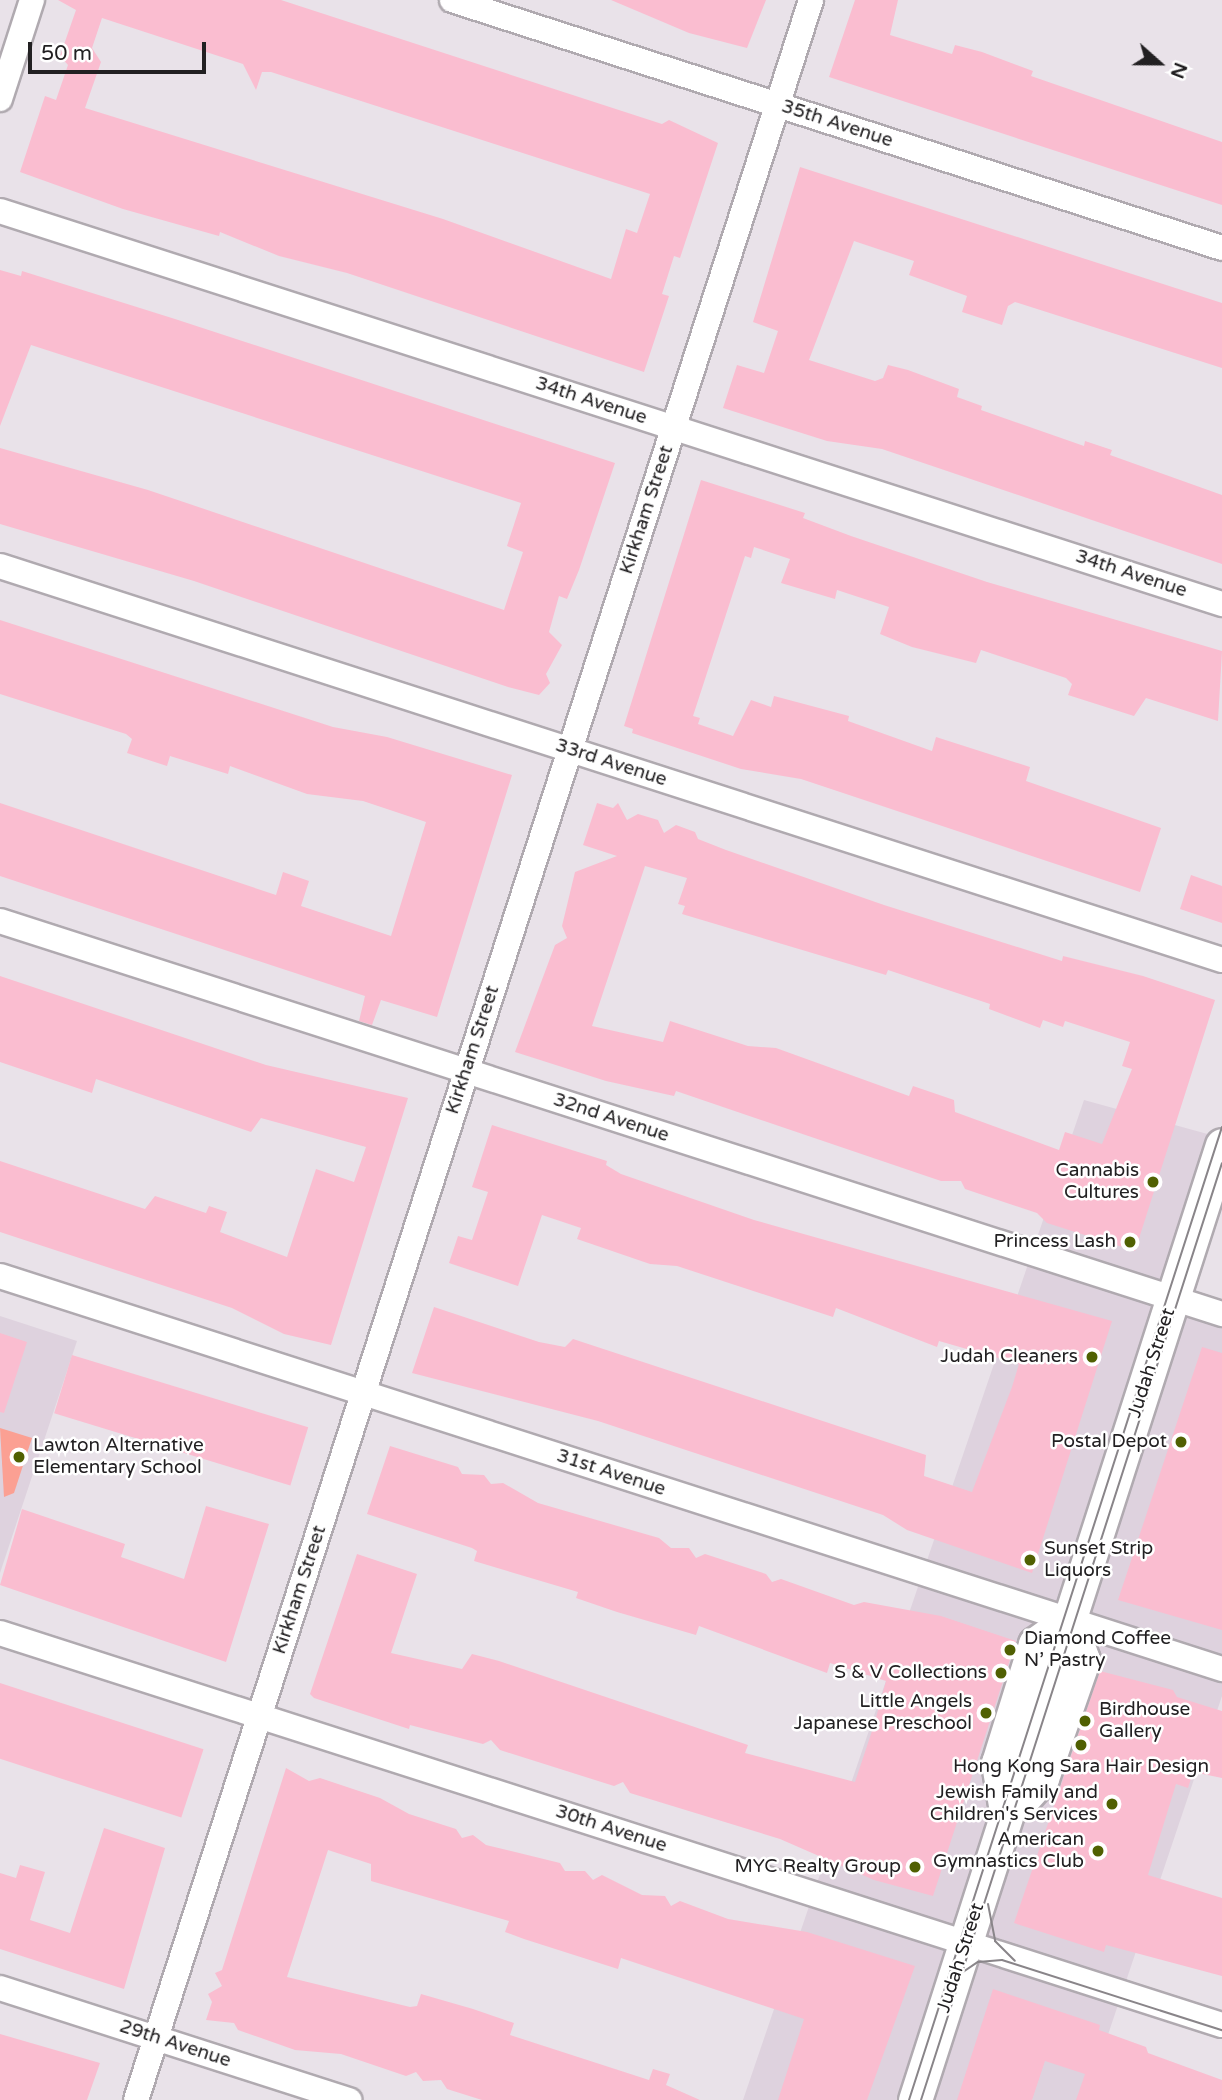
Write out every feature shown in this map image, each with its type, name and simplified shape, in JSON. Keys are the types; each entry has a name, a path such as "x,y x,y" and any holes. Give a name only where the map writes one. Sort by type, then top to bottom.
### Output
{"street":[{"path":"0,99 32,0"},
{"name":"35th Avenue","path":"452,0 1222,248"},
{"name":"Kirkham Street","path":"136,2100 811,0"},
{"name":"34th Avenue","path":"0,211 1222,604"},
{"name":"33rd Avenue","path":"0,566 1222,960"},
{"name":"32nd Avenue","path":"0,921 1222,1314"},
{"name":"Judah Street","path":"915,2100 1222,1145"},
{"name":"31st Avenue","path":"0,1276 1222,1669"},
{"name":"30th Avenue","path":"0,1633 1222,2025"},
{"name":"29th Avenue","path":"0,1988 349,2100"}],"shaded area":[{"path":"1084,1100 1222,1138 1173,1298 1222,1314 1222,1696 1086,2100 743,2100"},
{"name":"Lawton Alternative Elementary School","path":"0,1316 77,1341 0,1573"},
{"path":"0,1428 32,1438 14,1493 4,1497"}],"building":[{"path":"58,0 281,0 662,124 669,120 718,143 680,258 674,256 662,294 669,296 644,372 347,273 279,256 220,232 219,236 123,209 20,172 45,96 56,100 68,65 60,56 76,10","holes":["102,18 243,64 256,90 262,72 271,72 650,194 637,233 626,229 611,279 443,219 85,108 101,62 92,48"]},
{"path":"611,0 766,0 747,48 689,33"},
{"path":"855,0 898,0 890,35 952,54 955,45 982,52 1033,71 1031,76 1222,142 1222,205 829,77"},
{"path":"800,167 1222,303 1222,368 1015,302 1008,306 1002,325 962,312 967,296 909,275 914,261 854,241 809,360 875,381 883,378 888,365 908,370 959,389 957,397 982,406 981,410 1084,446 1085,441 1112,450 1110,455 1222,495 1222,564 882,449 827,441 723,408 737,365 764,373 778,331 753,322"},
{"path":"0,270 21,276 22,271 175,319 615,463 567,599 559,596 549,632 562,645 546,674 550,683 539,695 508,687 194,581 0,524 0,448 148,490 504,610 523,552 507,546 521,503 31,345 0,426"},
{"path":"701,480 805,513 803,518 987,582 1222,651 1218,721 1146,698 1134,716 1068,695 1072,684 1066,678 981,650 976,663 912,647 880,634 889,607 837,590 835,599 781,583 790,559 754,547 751,558 745,556 693,716 700,718 698,724 733,736 751,700 771,707 774,696 849,716 848,721 932,751 936,737 1030,767 1026,781 1161,828 1140,892 801,779 741,769 632,733 633,729 624,726"},
{"path":"0,620 333,727 387,737 512,775 437,1017 381,1000 372,1025 359,1021 365,996 0,876 0,803 276,895 283,872 309,881 301,906 391,936 426,822 363,801 307,794 230,766 228,774 170,756 167,766 127,753 132,739 126,734 0,694"},
{"path":"597,803 613,808 618,803 627,820 638,814 658,820 664,833 676,825 695,832 698,839 726,850 884,905 1062,961 1063,956 1143,976 1215,1000 1135,1251 1047,1223 1037,1213 965,1189 961,1181 941,1181 676,1091 674,1096 606,1081 515,1052 555,945 567,938 562,926 575,872 617,856 583,845","holes":["645,866 687,878 678,904 685,906 682,914 886,975 888,970 990,1004 989,1009 1040,1028 1043,1020 1063,1027 1065,1021 1130,1042 1122,1066 1132,1069 1102,1144 1065,1132 1059,1150 955,1112 954,1100 913,1086 909,1096 776,1048 748,1046 670,1021 663,1042 592,1026"]},
{"path":"1191,875 1222,886 1222,923 1180,909"},
{"path":"0,976 266,1065 408,1098 331,1345 284,1334 232,1308 0,1232 0,1161 145,1209 155,1196 206,1213 209,1206 227,1212 220,1232 287,1257 316,1169 354,1182 366,1147 261,1118 251,1132 96,1079 92,1093 0,1062"},
{"path":"492,1125 607,1161 606,1165 621,1174 754,1220 1112,1321 1032,1573 907,1530 883,1515 598,1421 412,1373 434,1307 539,1342 565,1347 573,1339 926,1455 924,1476 972,1492 1012,1387 1019,1364 939,1341 937,1347 836,1308 833,1317 677,1266 650,1264 577,1239 581,1228 542,1215 518,1286 449,1263 458,1236 472,1240 488,1192 472,1187"},
{"path":"0,1333 27,1342 4,1413 0,1412"},
{"path":"1202,1347 1222,1353 1222,1630 1118,1600"},
{"path":"72,1355 308,1427 290,1486 54,1413"},
{"path":"390,1446 458,1467 462,1474 484,1475 491,1484 503,1483 538,1503 659,1538 671,1548 689,1548 696,1558 705,1554 766,1574 772,1582 781,1579 854,1605 864,1602 941,1616 1016,1641 933,1896 874,1880 780,1839 630,1793 623,1782 614,1786 500,1750 491,1740 483,1744 410,1725 409,1729 314,1698 310,1694 357,1554 417,1574 391,1653 462,1669 472,1654 499,1661 748,1745 745,1753 855,1782 874,1725 886,1681 830,1663 827,1673 699,1626 696,1635 617,1612 576,1598 578,1592 474,1561 477,1551 472,1548 367,1514"},
{"path":"206,1506 269,1524 226,1662 0,1585 22,1509 125,1544 121,1557 184,1579"},
{"path":"1100,1671 1173,1690 1177,1697 1222,1711 1222,1778 1193,1772 1188,1788 1176,1784 1148,1875 1222,1898 1222,1976 1106,1945 1104,1952 1014,1923"},
{"path":"0,1683 204,1749 181,1818 0,1759"},
{"path":"286,1768 309,1781 320,1778 380,1798 409,1814 456,1829 462,1838 473,1835 486,1845 560,1863 565,1871 585,1871 593,1880 602,1875 642,1895 665,1896 671,1906 680,1901 728,1919 807,1932 915,1966 867,2100 778,2100 804,2019 621,1958 618,1969 524,1939 505,1932 509,1921 371,1881 371,1864 328,1850 287,1977 410,2007 417,2006 421,1994 473,2009 514,2023 510,2035 649,2080 653,2069 670,2074 666,2085 700,2100 482,2100 447,2089 441,2080 423,2081 416,2072 406,2076 341,2054 295,2050 238,2030 234,2023 206,2020 212,2002 208,1994 222,1986 215,1973 222,1970"},
{"path":"104,1828 165,1848 124,1989 0,1949 0,1873 16,1878 20,1865 45,1872 30,1920 70,1933"},
{"path":"993,1989 1100,2025 1099,2030 1146,2047 1148,2053 1222,2080 1222,2100 1076,2100 1085,2074 1045,2061 1032,2100 957,2100"},
{"path":"0,2034 100,2063 87,2100 0,2100"}],"tram line":[{"path":"909,2100 1222,1127"},
{"path":"921,2100 1222,1163"},
{"path":"988,1904 995,1941 1015,1961"},
{"path":"960,1974 978,1962 1002,1960 1222,2030"}],"place":[{"name":"Cannabis Cultures","path":"1153,1182"},
{"name":"Princess Lash","path":"1130,1242"},
{"name":"Judah Cleaners","path":"1092,1357"},
{"name":"Postal Depot","path":"1181,1442"},
{"name":"Lawton Alternative Elementary School","path":"19,1457"},
{"name":"Sunset Strip Liquors","path":"1030,1560"},
{"name":"Diamond Coffee N’ Pastry","path":"1010,1650"},
{"name":"S & V Collections","path":"1001,1673"},
{"name":"Little Angels Japanese Preschool","path":"986,1713"},
{"name":"Birdhouse Gallery","path":"1085,1721"},
{"name":"Hong Kong Sara Hair Design","path":"1081,1745"},
{"name":"Jewish Family and Children's Services","path":"1112,1804"},
{"name":"American Gymnastics Club","path":"1098,1851"},
{"name":"MYC Realty Group","path":"915,1867"}]}
